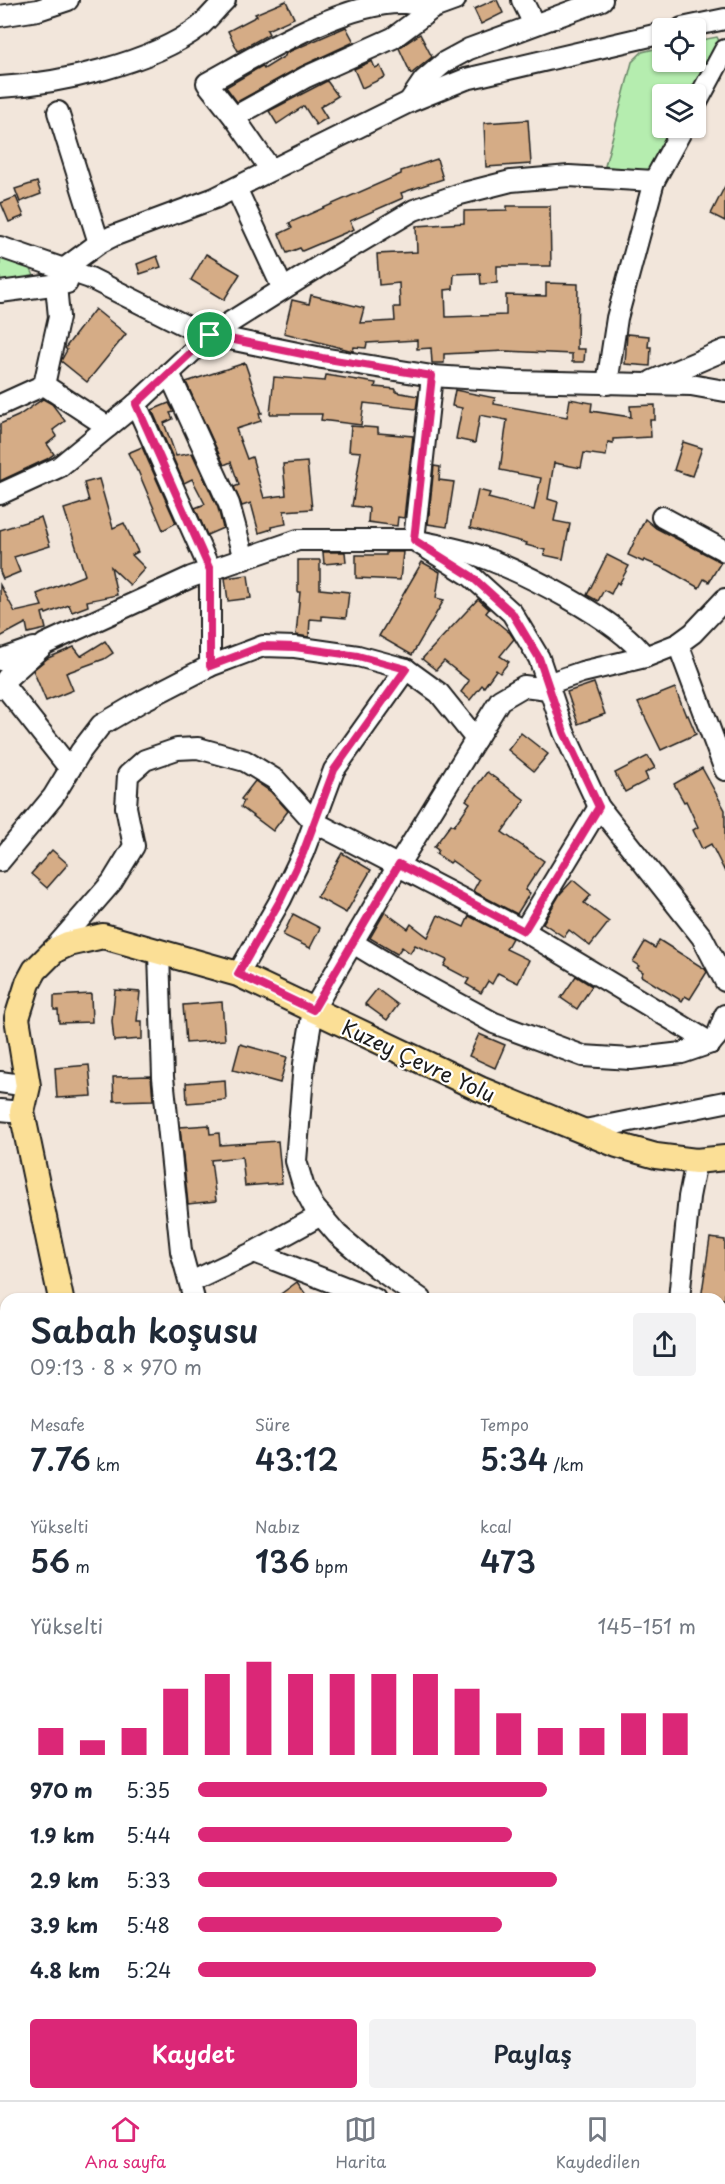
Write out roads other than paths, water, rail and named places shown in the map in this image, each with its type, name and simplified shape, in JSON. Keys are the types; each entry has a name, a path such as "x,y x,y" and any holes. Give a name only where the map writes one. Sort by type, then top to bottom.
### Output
{"main road":[{"name":"Kuzey Çevre Yolu","path":"59,1293 11,1111 28,1086 17,1018 28,983 45,958 68,944 103,936 238,974 480,1089 580,1131 656,1156 696,1161 725,1158"}],"street":[{"path":"0,16 38,10 68,0"},
{"path":"0,87 24,86 96,71 158,50 199,27 225,0"},
{"path":"234,117 306,77 393,38 433,8 455,0"},
{"path":"522,0 534,24"},
{"path":"409,102 423,80 446,62 469,49 602,0"},
{"path":"271,170 207,83 306,28 362,8 405,3 433,8"},
{"path":"706,23 725,19"},
{"path":"44,385 59,317 61,277 99,243 215,198 409,102 466,79 652,36"},
{"path":"706,85 725,50"},
{"path":"58,112 99,243"},
{"path":"606,384 616,318 654,181 678,138"},
{"path":"0,494 59,467 136,404 210,335 414,210 460,194 511,181 569,177 654,181"},
{"path":"236,188 283,289"},
{"path":"0,247 61,277"},
{"path":"0,292 61,277 90,278 186,326 210,335 322,358 432,376 513,381 691,385 725,391"},
{"path":"646,383 725,350"},
{"path":"646,383 677,373 705,367 725,366"},
{"path":"169,373 230,504 244,559"},
{"path":"414,540 432,376"},
{"path":"0,405 44,385"},
{"path":"44,385 108,427"},
{"path":"136,404 210,570 210,666"},
{"path":"662,517 725,551"},
{"path":"0,660 45,644 191,577 298,540 414,540 476,555 567,598 627,635 645,657"},
{"path":"414,540 471,576 512,613 539,658 548,689 577,763 599,807 671,897 716,944 725,981"},
{"path":"548,689 550,683 582,672 645,657 678,644 693,633 725,600"},
{"path":"45,644 1,686 70,769"},
{"path":"678,644 725,770"},
{"path":"0,861 53,797 101,725 210,666 263,646 295,647 358,656 406,669 439,693 476,739"},
{"path":"238,974 290,881 334,770 406,669"},
{"path":"412,1293 377,1268 337,1234 314,1207 304,1188 296,1161 304,1064 313,1010 500,700 524,686 548,689"},
{"path":"45,958 112,882 134,846 126,807 128,775 145,760 177,749 198,748 245,761 276,780 314,822 399,864 524,931 711,1043"},
{"path":"524,931 599,807"},
{"path":"353,944 494,1023 583,1056 632,1059 682,1053 711,1043 717,1036 725,1016"},
{"path":"159,953 165,1089 181,1251 192,1291 254,1252 321,1215"},
{"path":"0,1082 28,1086"},
{"path":"580,1131 725,1102"},
{"path":"680,1293 689,1197 696,1161"},
{"path":"254,1252 359,1293"}]}
